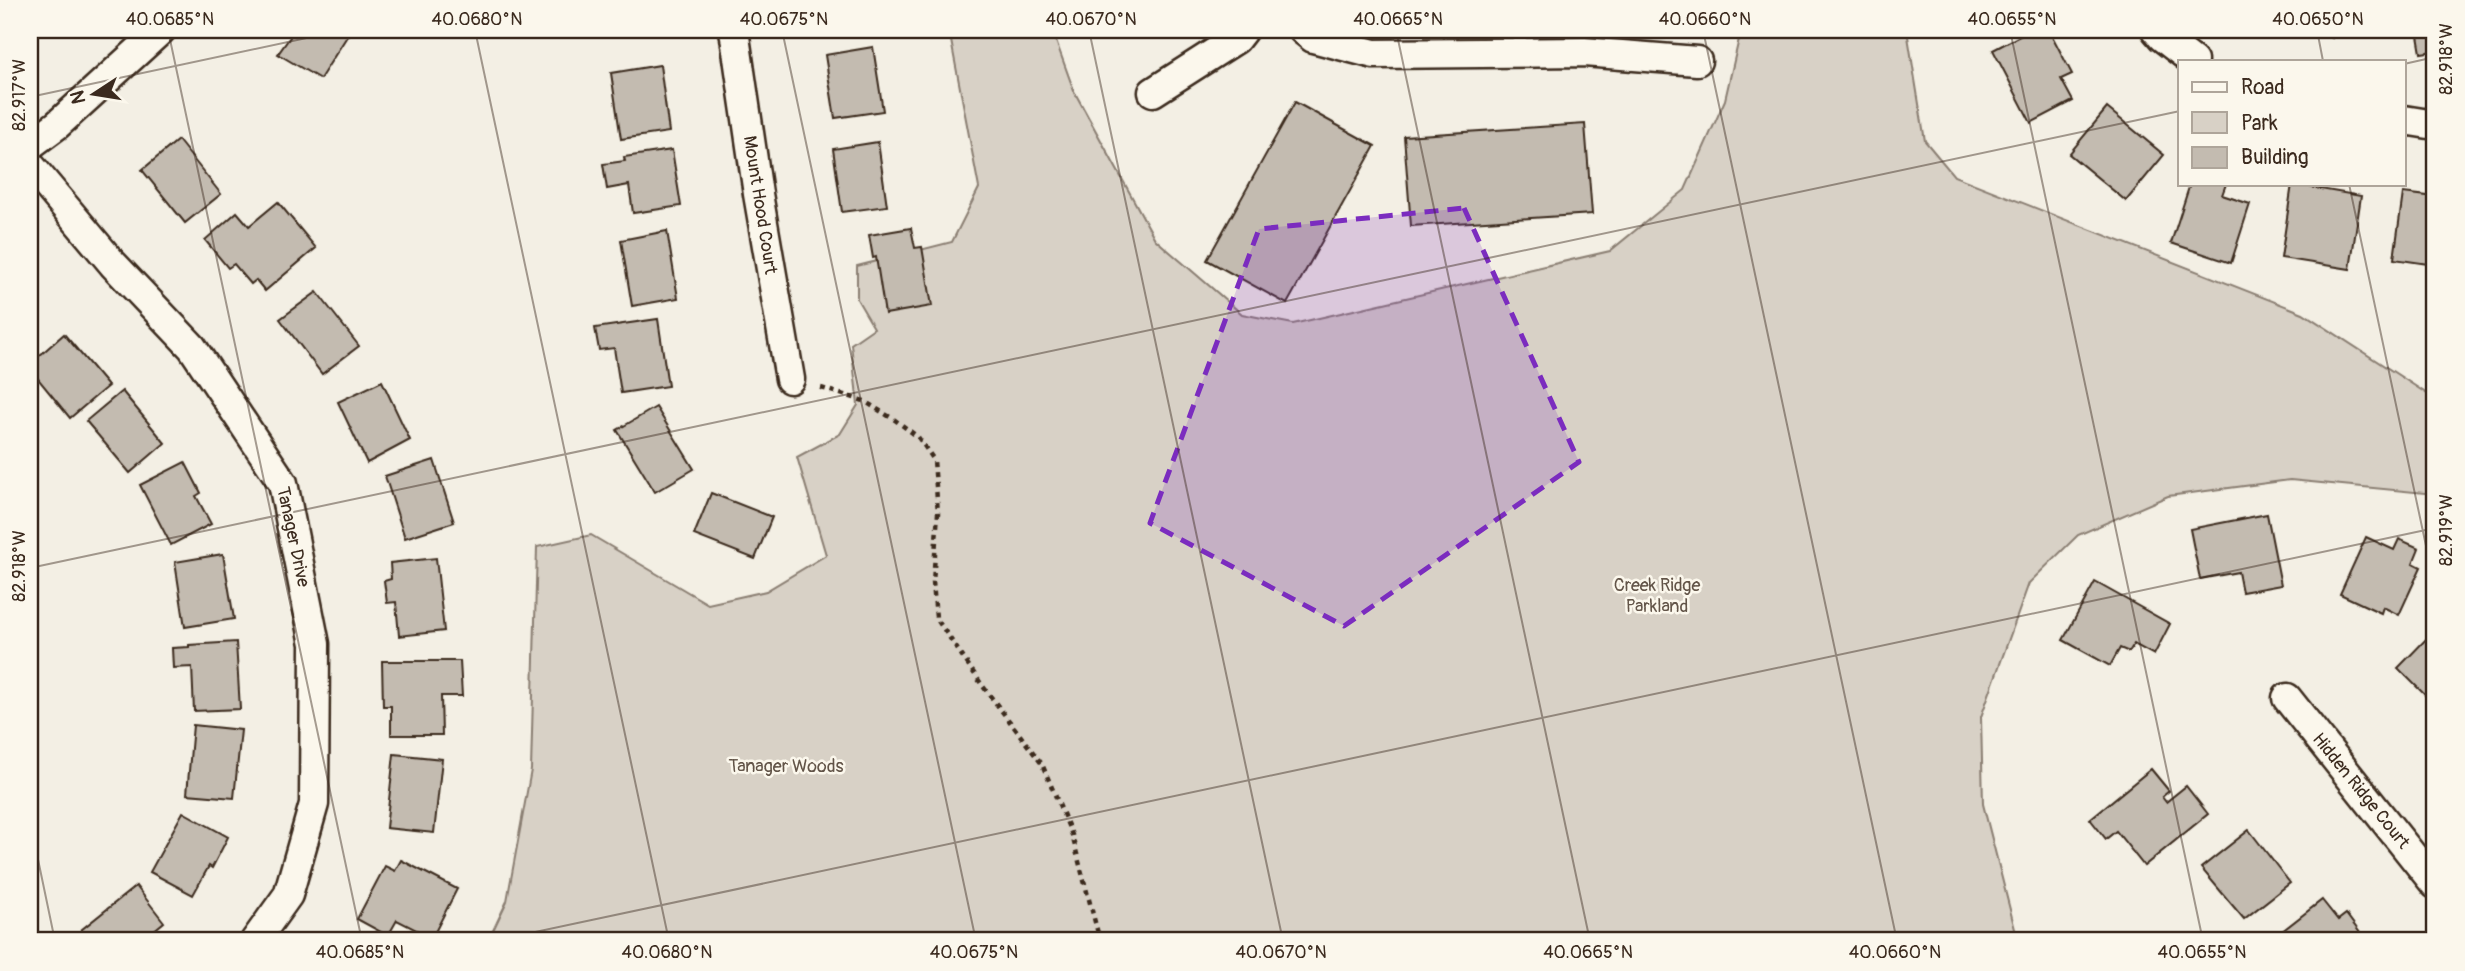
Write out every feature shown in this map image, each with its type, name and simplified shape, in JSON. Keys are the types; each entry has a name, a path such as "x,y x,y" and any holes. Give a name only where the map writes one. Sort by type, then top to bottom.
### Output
{"street":[{"path":"30,145 57,125 161,30"},
{"name":"Mount Hood Court","path":"734,30 789,379"},
{"path":"1153,92 1236,39 1243,30"},
{"path":"1303,30 1313,38 1374,54 1584,52 1697,61"},
{"path":"2159,33 2192,60"},
{"path":"2406,120 2435,125"},
{"name":"Tanager Drive","path":"30,165 113,264 192,347 283,483 315,644 314,804 288,895 255,941"},
{"name":"Hidden Ridge Court","path":"2287,698 2435,884"}],"path":[{"path":"789,379 864,401 918,437 934,460 938,513 933,582 936,618 982,685 1042,764 1072,835 1100,941"}],"highlighted area":[{"path":"1464,208 1579,462 1344,626 1150,523 1259,229"}],"green space":[{"name":"Creek Ridge Parkland","path":"949,30 1052,30 1074,91 1155,239 1242,314 1293,324 1610,251 1685,190 1725,100 1741,30 1907,30 1925,141 1954,176 2303,313 2435,399 2435,494 2290,480 2168,496 2078,535 2029,583 1981,717 1983,804 2018,941 488,941 507,901 531,770 537,547 591,535 708,604 766,591 826,555 797,457 840,434 858,405 851,344 874,328 857,299 857,266 952,242 979,188"}],"building":[{"path":"295,30 351,30 320,79 278,54"},
{"path":"2031,30 2049,30 2072,74 2061,79 2073,101 2031,123 1993,50"},
{"path":"2311,30 2335,30 2332,38"},
{"path":"2417,30 2435,30 2435,51 2421,53"},
{"path":"873,47 883,111 835,118 825,55"},
{"path":"660,65 669,132 621,139 611,73"},
{"path":"1295,102 1375,146 1287,304 1207,260"},
{"path":"2107,108 2164,155 2126,201 2069,154"},
{"path":"1585,124 1592,214 1411,226 1404,136"},
{"path":"178,140 221,194 185,223 142,170"},
{"path":"878,142 887,206 842,212 833,149"},
{"path":"672,150 681,206 633,213 629,185 607,189 603,164 625,161 624,157"},
{"path":"2189,186 2225,186 2222,195 2250,204 2231,263 2171,243"},
{"path":"2292,186 2361,196 2350,269 2281,258"},
{"path":"2403,193 2435,197 2435,265 2394,259"},
{"path":"278,202 316,248 265,291 256,280 251,284 234,264 228,268 205,240 237,212 249,226"},
{"path":"911,228 915,248 922,247 932,306 885,314 876,257 873,258 869,235"},
{"path":"667,231 678,298 632,306 621,240"},
{"path":"317,292 359,346 322,374 280,319"},
{"path":"658,319 668,386 621,393 614,348 599,350 595,328"},
{"path":"64,334 108,386 70,418 30,369 30,364"},
{"path":"382,381 410,440 367,463 338,402"},
{"path":"122,391 165,443 130,473 86,421"},
{"path":"656,407 694,469 655,492 617,430"},
{"path":"434,460 454,522 405,538 385,476"},
{"path":"185,462 201,493 196,496 211,524 171,545 140,485"},
{"path":"711,493 772,517 755,559 694,535"},
{"path":"2267,514 2281,585 2242,592 2238,572 2200,579 2190,529"},
{"path":"2366,537 2394,550 2399,539 2419,548 2413,563 2421,567 2399,615 2383,607 2381,613 2340,594"},
{"path":"223,554 234,619 185,627 175,562"},
{"path":"436,558 444,631 399,636 396,602 387,603 384,581 391,579 390,563"},
{"path":"2095,582 2170,624 2154,655 2134,644 2129,652 2120,648 2110,666 2063,640"},
{"path":"2435,630 2435,694 2430,700 2398,668"},
{"path":"236,642 240,709 194,711 192,667 173,668 172,648"},
{"path":"382,661 460,661 462,696 441,696 442,735 391,735 391,706 383,706"},
{"path":"193,725 241,730 234,798 187,794"},
{"path":"394,754 442,759 434,833 386,828"},
{"path":"2151,769 2169,791 2162,797 2166,802 2186,786 2208,814 2144,866 2116,831 2106,839 2090,819"},
{"path":"183,812 228,837 212,868 209,866 193,895 150,872"},
{"path":"2249,830 2290,883 2244,919 2201,868"},
{"path":"401,860 457,889 432,938 397,920 388,936 357,919 385,866 395,871"},
{"path":"136,886 164,922 141,941 90,941 81,930"},
{"path":"2322,900 2338,920 2346,914 2366,941 2288,941 2281,932"}],"park label":[{"name":"Tanager Woods","path":"786,766"}]}
